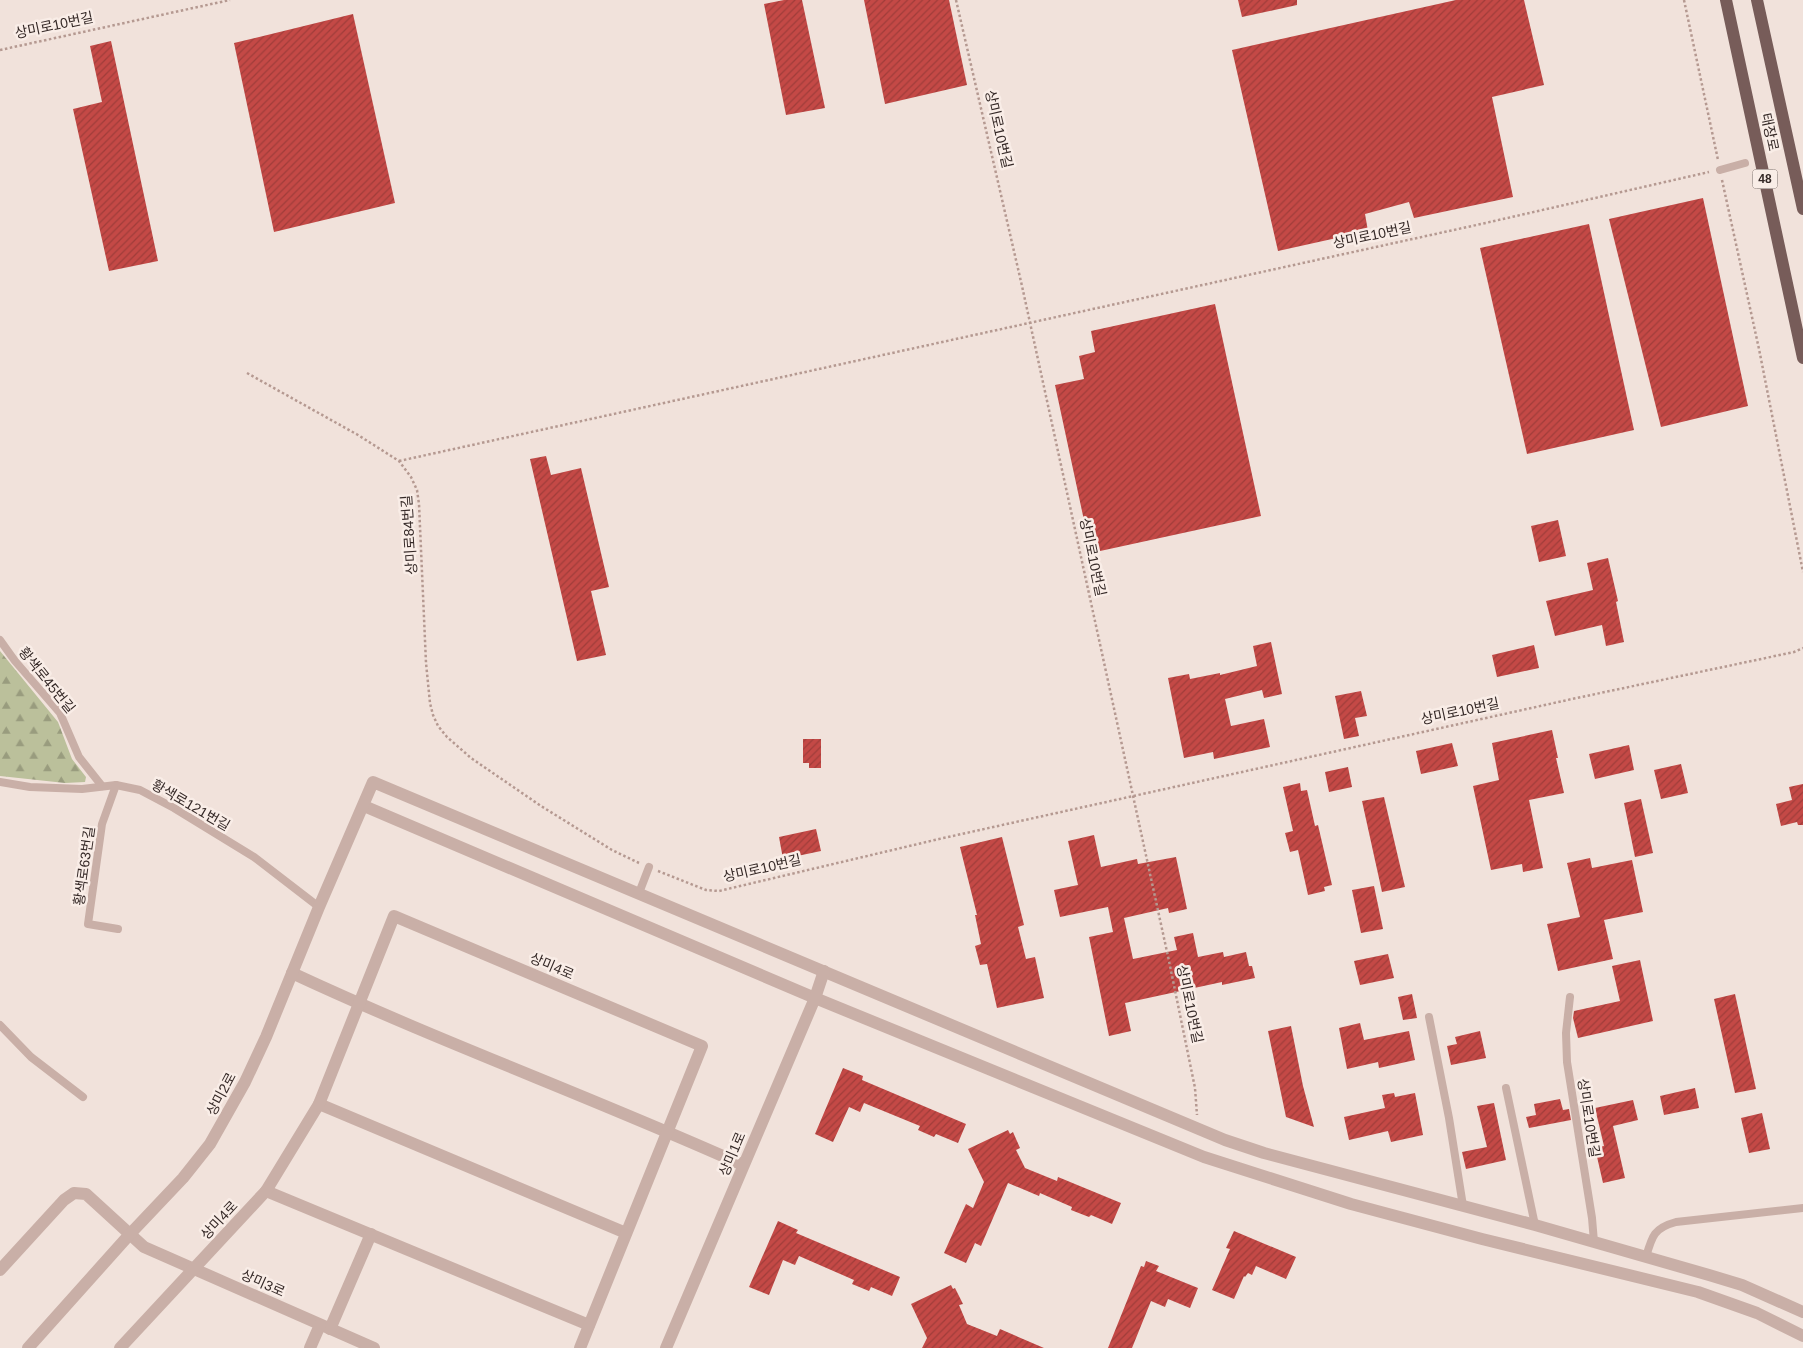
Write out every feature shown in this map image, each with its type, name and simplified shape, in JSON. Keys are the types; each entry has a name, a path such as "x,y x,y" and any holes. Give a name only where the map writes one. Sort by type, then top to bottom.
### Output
{"main road":[{"name":"태장로","path":"1726,0 1803,358"},
{"name":"태장로","path":"1757,0 1803,209"}],"street":[{"name":"상미2로","path":"28,1348 183,1178 210,1144 245,1082 266,1037 373,782 639,893"},
{"path":"364,806 815,998 1204,1156 1351,1204 1698,1292 1757,1313 1803,1336"},
{"path":"639,893 1196,1129 1264,1153 1594,1242 1742,1285 1803,1312"},
{"name":"상미4로","path":"193,1269 266,1191 320,1104 394,916 702,1046 580,1348"},
{"name":"상미1로","path":"666,1348 815,998 824,971"},
{"path":"292,973 358,1004 668,1131 743,1165"},
{"path":"320,1104 626,1233"},
{"path":"266,1191 589,1325"},
{"name":"상미3로","path":"0,1270 64,1200 74,1193 86,1194 144,1247 374,1348"},
{"path":"310,1348 325,1327 371,1234"},
{"path":"120,1348 193,1269"}],"lane":[{"path":"1720,170 1745,163"},
{"name":"황색로45번길","path":"0,640 16,662 60,712 78,757 102,786"},
{"name":"황색로121번길","path":"0,782 82,789 116,785 140,790 174,808 254,857 319,908"},
{"name":"황색로63번길","path":"116,785 102,824 88,924 118,929"},
{"path":"639,893 649,867"},
{"name":"상미로10번길","path":"1570,997 1566,1032 1567,1062 1592,1218 1594,1242"},
{"path":"1429,1017 1452,1136 1463,1206"},
{"path":"0,1025 31,1058 83,1097"},
{"path":"1506,1088 1535,1226"},
{"path":"1646,1257 1652,1239 1660,1228 1676,1222 1803,1208"}],"path":[{"name":"상미로10번길","path":"0,50 230,0"},
{"name":"상미로10번길","path":"956,0 1030,322 1195,1088 1198,1112 1196,1129"},
{"path":"1684,0 1759,350 1803,572"},
{"name":"상미로10번길","path":"1030,322 1720,170"},
{"path":"399,461 1030,322"},
{"name":"상미로84번길","path":"247,373 358,435 399,461 412,477 417,490 419,504 426,663 430,703 432,715 438,726"},
{"name":"상미로10번길","path":"438,726 447,737 471,758 541,806 612,850 649,867 714,892 929,841 1543,705 1794,652 1803,648"}],"green space":[{"path":"0,651 58,722 72,759 86,777 85,782 65,783 0,776"}],"building":[{"path":"784,0 802,0 825,108 786,115 764,4"},
{"path":"864,0 949,0 967,85 885,104"},
{"path":"1238,0 1297,0 1297,5 1242,17"},
{"path":"1456,0 1524,0 1544,85 1492,97 1513,197 1414,218 1409,202 1365,214 1368,231 1278,251 1232,50"},
{"path":"353,14 395,203 274,232 234,43"},
{"path":"111,41 158,261 109,271 73,109 102,102 90,46"},
{"path":"1703,198 1748,406 1661,427 1609,219"},
{"path":"1589,224 1634,430 1527,454 1480,248"},
{"path":"1215,304 1261,516 1091,553 1055,385 1084,379 1079,356 1095,352 1091,331"},
{"path":"546,456 551,475 581,468 609,587 591,591 606,655 577,661 530,459"},
{"path":"1558,520 1566,556 1539,562 1531,526"},
{"path":"1608,558 1618,601 1616,602 1624,642 1606,646 1602,625 1555,636 1546,601 1593,590 1587,563"},
{"path":"1271,642 1282,694 1264,698 1262,690 1225,699 1231,726 1264,719 1270,747 1214,759 1213,752 1184,758 1168,678 1189,674 1190,679 1220,673 1220,675 1257,666 1253,646"},
{"path":"1534,645 1539,668 1497,677 1492,655"},
{"path":"1361,691 1367,716 1355,718 1359,736 1344,739 1335,696"},
{"path":"1552,730 1564,793 1529,800 1543,868 1523,872 1522,864 1491,870 1473,786 1499,780 1492,743"},
{"path":"803,739 821,739 821,768 809,768 809,763 803,763"},
{"path":"1452,743 1458,766 1421,774 1416,751"},
{"path":"1629,745 1634,770 1595,779 1589,754"},
{"path":"1681,764 1688,793 1661,799 1654,770"},
{"path":"1348,767 1352,787 1329,792 1325,772"},
{"path":"1300,783 1301,791 1307,790 1315,826 1318,825 1332,885 1324,887 1325,891 1308,895 1298,850 1290,852 1285,833 1293,831 1283,787"},
{"path":"1803,784 1803,825 1798,825 1797,822 1781,826 1776,804 1792,800 1789,787"},
{"path":"1384,797 1405,887 1382,892 1362,801"},
{"path":"1641,799 1653,853 1635,857 1624,803"},
{"path":"816,829 821,851 783,859 779,837"},
{"path":"1094,835 1101,867 1137,859 1138,864 1176,857 1187,909 1169,913 1168,908 1124,918 1133,959 1177,950 1174,937 1193,933 1198,957 1223,952 1224,957 1246,952 1249,966 1252,966 1255,978 1222,985 1222,982 1125,1003 1131,1031 1109,1036 1089,937 1113,932 1108,907 1060,917 1054,890 1078,885 1068,841"},
{"path":"1002,837 1024,925 1018,927 1026,959 1035,957 1044,998 997,1008 987,964 980,965 975,946 981,944 975,915 977,915 960,847"},
{"path":"1590,858 1592,868 1632,860 1643,912 1604,920 1613,959 1558,971 1547,924 1580,917 1567,863"},
{"path":"1374,886 1383,929 1361,933 1352,890"},
{"path":"1388,954 1394,978 1360,985 1354,961"},
{"path":"1640,960 1653,1021 1578,1038 1573,1018 1574,1011 1620,1001 1612,966"},
{"path":"1412,994 1417,1018 1403,1020 1398,997"},
{"path":"1735,994 1756,1089 1735,1093 1714,999"},
{"path":"1360,1023 1364,1040 1409,1031 1415,1060 1379,1068 1378,1062 1347,1069 1339,1028"},
{"path":"1291,1026 1303,1086 1314,1127 1286,1117 1268,1031"},
{"path":"1480,1031 1486,1058 1451,1065 1447,1046 1457,1044 1455,1037"},
{"path":"843,1068 863,1076 862,1080 966,1124 958,1143 936,1134 934,1137 918,1130 920,1126 864,1103 860,1112 849,1107 833,1142 815,1134"},
{"path":"1695,1088 1699,1108 1664,1115 1660,1096"},
{"path":"1394,1093 1395,1097 1415,1093 1423,1135 1391,1142 1388,1131 1349,1140 1344,1117 1385,1108 1382,1095"},
{"path":"1560,1099 1563,1110 1569,1109 1571,1120 1529,1128 1526,1117 1536,1115 1534,1104"},
{"path":"1633,1100 1638,1120 1613,1126 1625,1178 1603,1183 1595,1148 1604,1146 1595,1108"},
{"path":"1494,1103 1506,1160 1466,1169 1462,1152 1487,1147 1477,1106"},
{"path":"1762,1113 1770,1149 1749,1153 1741,1118"},
{"path":"1008,1130 1010,1134 1013,1132 1020,1148 1016,1150 1025,1168 1057,1181 1058,1177 1121,1203 1112,1224 1091,1215 1089,1217 1071,1210 1072,1207 1040,1193 1039,1196 1008,1183 981,1246 975,1243 966,1263 944,1253 966,1204 973,1208 984,1182 968,1149"},
{"path":"778,1221 798,1230 796,1233 900,1277 892,1296 871,1287 869,1291 852,1284 854,1280 799,1256 795,1265 783,1260 769,1295 749,1287"},
{"path":"1234,1231 1296,1257 1286,1279 1256,1266 1252,1275 1248,1273 1244,1276 1234,1299 1212,1290 1230,1249 1226,1248"},
{"path":"1146,1261 1159,1266 1156,1271 1198,1288 1190,1308 1168,1299 1165,1307 1151,1301 1132,1348 1108,1348 1141,1266 1144,1267"},
{"path":"951,1285 953,1289 955,1288 963,1304 959,1305 967,1324 997,1336 1000,1329 1044,1348 922,1348 927,1338 911,1304"}]}
